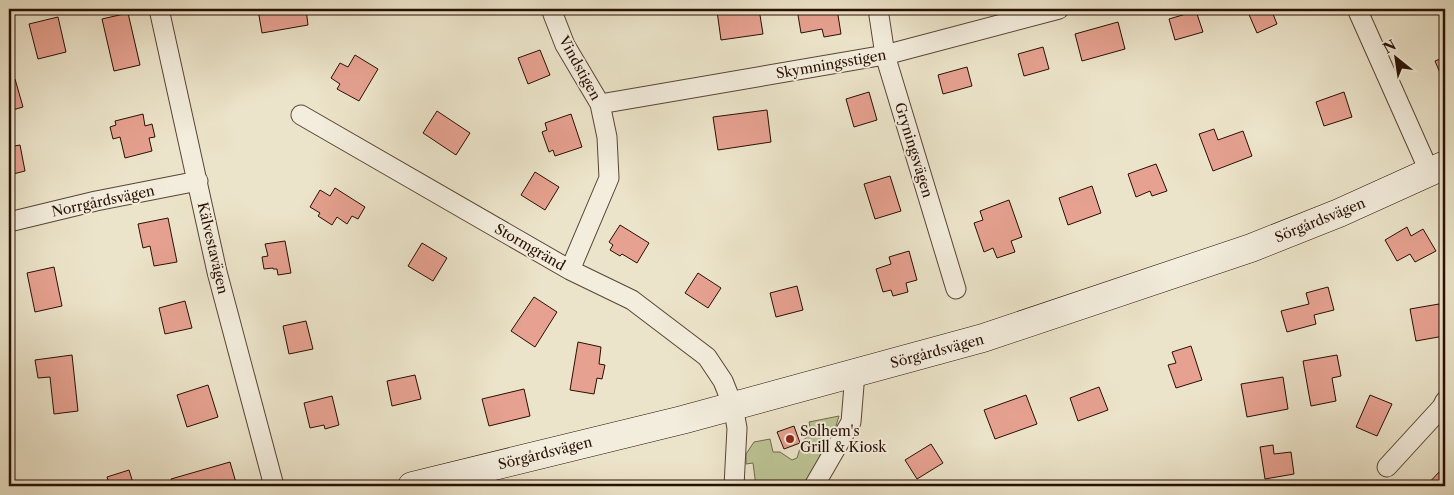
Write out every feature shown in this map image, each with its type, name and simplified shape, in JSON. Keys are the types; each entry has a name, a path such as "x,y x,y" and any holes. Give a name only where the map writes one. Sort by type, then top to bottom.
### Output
{"street":[{"name":"Kälvestavägen","path":"159,9 217,272 274,486"},
{"name":"Vindstigen","path":"551,9 565,45 600,104 607,136 609,178 570,270"},
{"name":"Gryningsvägen","path":"878,9 885,55 956,289"},
{"name":"Skymningsstigen","path":"600,104 885,55 1059,9"},
{"path":"1357,9 1438,169"},
{"name":"Stormgränd","path":"301,115 570,270 632,300 707,357 724,381 733,406 737,428 734,486"},
{"name":"Sörgårdsvägen","path":"412,486 682,420 983,338 1251,248 1339,213 1438,169"},
{"name":"Norrgårdsvägen","path":"9,222 96,201 198,181"},
{"path":"814,486 850,422 855,373"},
{"path":"1387,467 1442,407 1445,401"}],"green space":[{"path":"839,416 836,426 804,486 756,486 753,463 746,464 746,454 754,442 770,439 773,452 780,452 792,460 797,458 802,442 811,432 809,422"}],"building":[{"path":"306,9 308,25 262,33 258,10"},
{"path":"759,9 763,34 721,40 717,11"},
{"path":"797,9 837,9 841,34 824,37 822,29 801,33"},
{"path":"1285,9 1273,14 1277,24 1257,33 1247,10"},
{"path":"1196,11 1203,32 1175,40 1169,19"},
{"path":"128,13 140,65 114,71 102,19"},
{"path":"58,17 66,52 38,59 29,24"},
{"path":"1118,22 1125,49 1082,61 1075,34"},
{"path":"1043,47 1049,69 1024,76 1018,54"},
{"path":"540,50 550,75 528,84 518,58"},
{"path":"355,55 378,69 359,101 337,89 340,84 331,78 340,63 348,67"},
{"path":"1445,57 1445,79 1443,80 1435,61"},
{"path":"967,67 972,86 943,94 938,75"},
{"path":"15,79 23,107 9,111 9,80"},
{"path":"869,92 877,120 854,127 846,99"},
{"path":"1344,92 1352,117 1324,126 1316,102"},
{"path":"767,110 771,142 718,150 713,117"},
{"path":"437,111 470,133 456,155 423,133"},
{"path":"143,114 145,126 152,124 155,137 149,138 152,151 125,158 120,137 113,139 110,127 116,125 115,121"},
{"path":"571,114 582,147 555,156 553,150 549,152 542,132 547,130 545,123"},
{"path":"1214,129 1218,140 1243,131 1252,156 1213,171 1199,134"},
{"path":"20,145 25,171 9,175 9,147"},
{"path":"1156,164 1167,191 1152,196 1150,191 1136,197 1128,174"},
{"path":"535,172 559,187 545,210 521,195"},
{"path":"890,176 901,211 875,219 864,184"},
{"path":"1092,186 1101,213 1068,225 1059,198"},
{"path":"335,188 365,207 358,219 352,216 347,224 337,217 332,225 318,216 320,213 310,207 320,190 330,196"},
{"path":"1009,200 1022,237 1011,241 1015,252 997,258 993,248 984,252 974,223 983,220 980,211"},
{"path":"168,218 177,262 154,266 150,246 143,248 138,224"},
{"path":"620,225 649,243 637,263 622,254 620,256 610,250 613,245 609,242"},
{"path":"1407,227 1411,236 1423,229 1436,251 1415,262 1410,254 1397,261 1385,240"},
{"path":"285,241 291,273 278,275 277,269 264,269 262,257 268,256 265,244"},
{"path":"422,243 447,258 433,281 408,266"},
{"path":"909,251 917,280 906,283 908,292 893,296 891,290 883,292 876,269 891,264 889,257"},
{"path":"54,267 62,306 35,312 27,273"},
{"path":"698,273 721,288 708,308 685,293"},
{"path":"797,286 803,310 776,317 770,293"},
{"path":"1328,287 1334,310 1314,315 1316,324 1287,332 1281,311 1309,304 1306,293"},
{"path":"534,297 557,312 535,347 511,331"},
{"path":"185,301 192,328 165,334 159,308"},
{"path":"1439,304 1444,336 1416,341 1410,309"},
{"path":"306,321 313,349 289,354 283,326"},
{"path":"578,342 601,347 599,364 605,365 602,379 597,378 594,394 570,390"},
{"path":"1191,346 1202,380 1176,388 1168,365 1176,363 1172,352"},
{"path":"72,355 78,411 54,414 50,377 38,378 35,360"},
{"path":"1337,355 1341,376 1332,378 1336,401 1311,406 1303,361"},
{"path":"415,375 421,399 392,406 387,381"},
{"path":"1283,377 1288,409 1247,417 1241,384"},
{"path":"208,385 218,417 187,427 177,395"},
{"path":"1099,387 1108,410 1078,421 1070,398"},
{"path":"524,389 530,416 489,426 482,399"},
{"path":"1026,395 1037,424 995,439 984,410"},
{"path":"1370,395 1392,404 1377,436 1356,427"},
{"path":"332,396 339,425 325,429 324,425 310,428 304,403"},
{"path":"794,426 800,443 784,449 777,432"},
{"path":"931,444 943,463 917,479 905,460"},
{"path":"1273,445 1274,454 1291,452 1294,474 1265,479 1260,447"},
{"path":"230,462 237,486 173,486 171,479"},
{"path":"129,470 134,486 110,486 107,477"},
{"path":"1440,471 1445,476 1445,486 1426,486"}],"place":[{"name":"Solhem's Grill & Kiosk","path":"790,439"}]}
